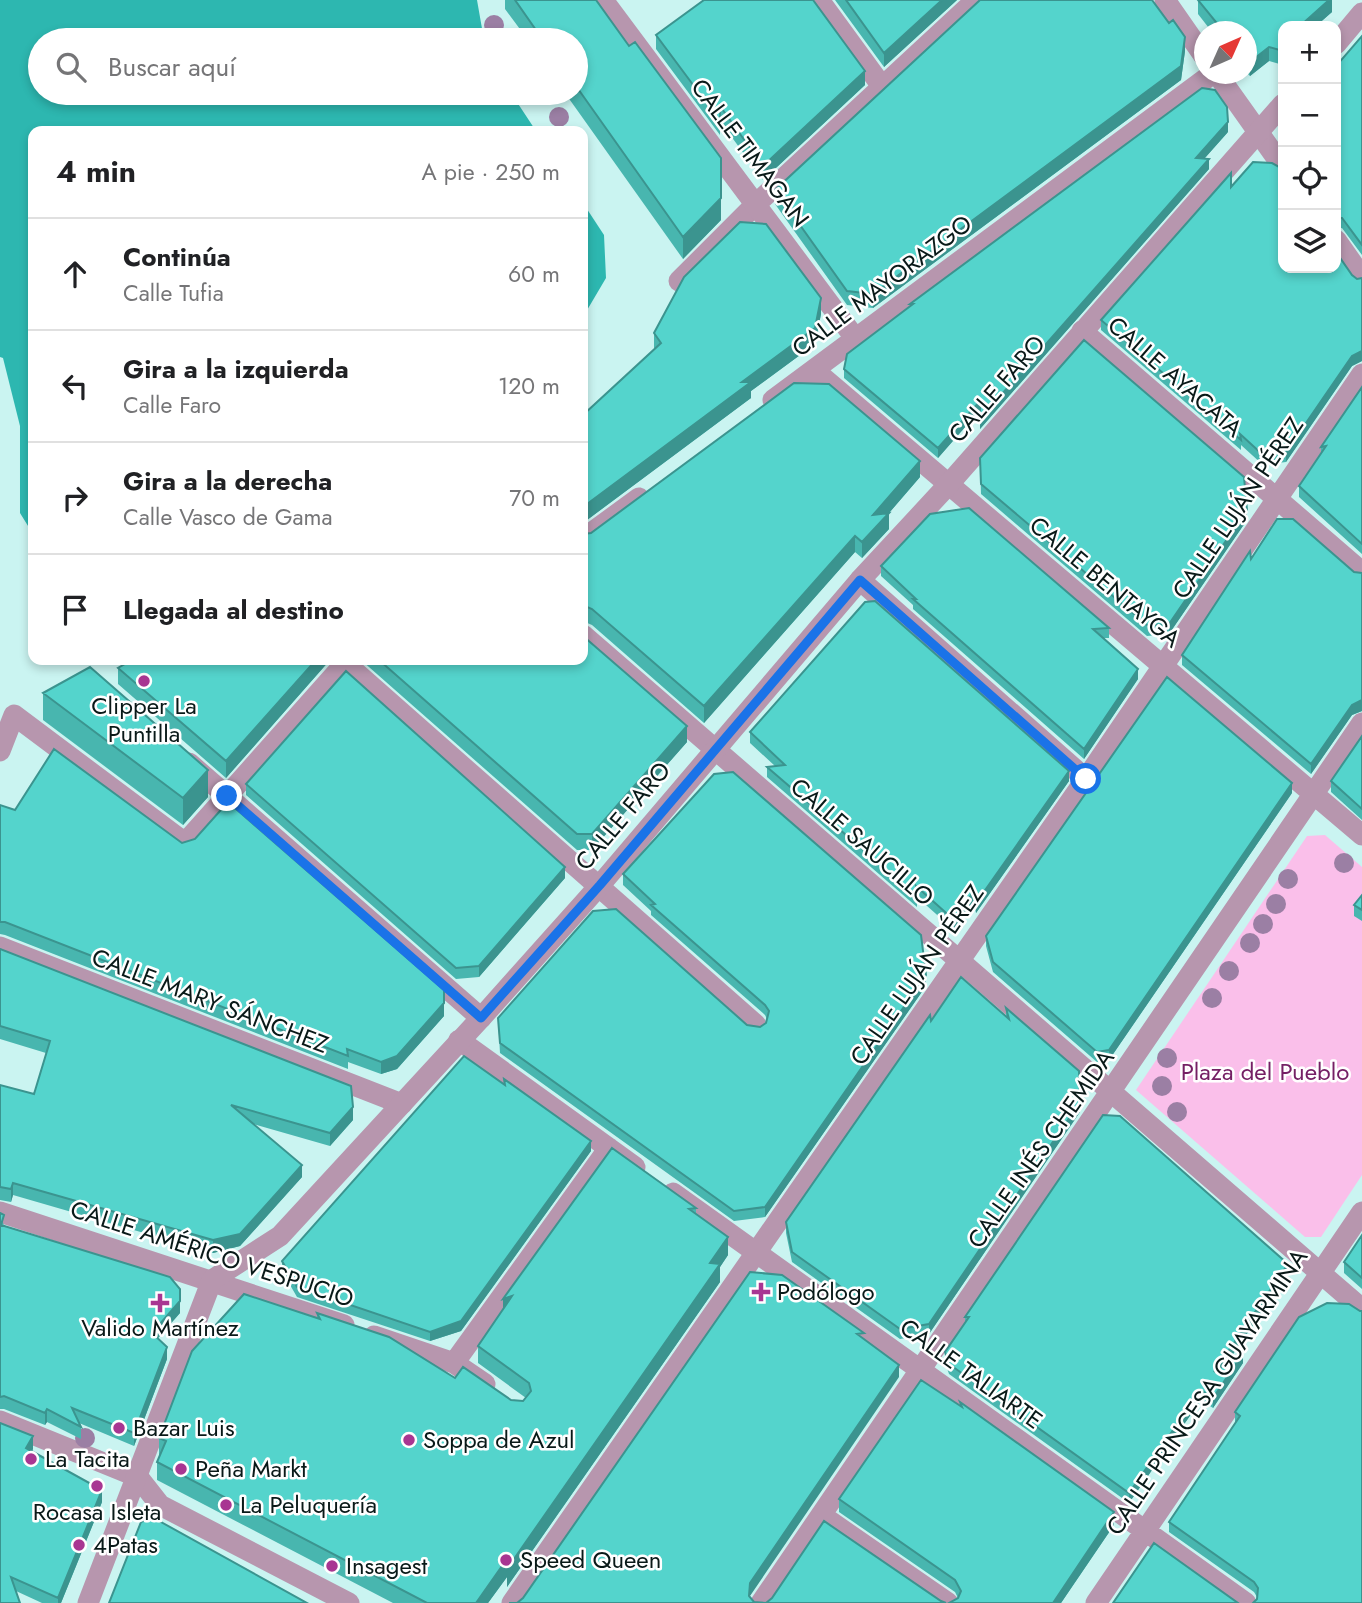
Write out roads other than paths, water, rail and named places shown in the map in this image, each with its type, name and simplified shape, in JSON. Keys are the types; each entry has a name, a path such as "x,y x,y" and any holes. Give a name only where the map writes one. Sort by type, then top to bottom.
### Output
{"street":[{"name":"CALLE TIMAGAN","path":"603,0 855,338"},
{"path":"819,0 881,85"},
{"path":"679,281 881,85 976,0"},
{"path":"1165,0 1194,41"},
{"path":"1341,38 1362,13"},
{"name":"CALLE MAYORAZGO","path":"759,410 1198,84"},
{"path":"1224,84 1278,160"},
{"name":"CALLE FARO","path":"212,1280 280,1236 481,1018 600,885 714,748 860,580 948,485 1278,110"},
{"path":"1341,247 1362,277"},
{"name":"CALLE AYACATA","path":"1082,331 1362,572"},
{"name":"CALLE BENTAYGA","path":"814,370 1362,835"},
{"name":"CALLE LUJÁN PÉREZ","path":"512,1603 1086,779 1362,374"},
{"path":"588,535 660,483"},
{"path":"860,580 1086,779"},
{"name":"CALLE SAUCILLO","path":"588,639 1362,1309"},
{"path":"0,751 14,715 185,843 343,665"},
{"path":"352,665 756,1025"},
{"name":"CALLE INÉS CHEMIDA","path":"761,1603 1362,723"},
{"path":"177,752 481,1018"},
{"name":"CALLE MARY SÁNCHEZ","path":"0,947 402,1104"},
{"name":"CALLE TALIARTE","path":"459,1040 1247,1603"},
{"path":"454,1363 609,1148"},
{"name":"CALLE AMÉRICO VESPUCIO","path":"0,1212 212,1280 454,1363 507,1399"},
{"name":"CALLE PRINCESA GUAYARMINA","path":"1096,1603 1362,1212"},
{"path":"88,1603 212,1280"},
{"path":"0,1421 138,1477 160,1505 349,1603"},
{"path":"821,1515 948,1603"}],"water":[{"path":"0,0 477,0 482,28 28,28 28,105 519,105 533,126 28,126 28,526 20,513 20,426 3,358 0,357"},
{"path":"588,211 604,235 606,278 588,309"}],"place":[{"name":"Clipper La Puntilla","path":"144,681"},
{"name":"Podólogo","path":"761,1292"},
{"name":"Valido Martínez","path":"160,1303"},
{"name":"Bazar Luis","path":"119,1428"},
{"name":"Soppa de Azul","path":"409,1440"},
{"name":"La Tacita","path":"31,1459"},
{"name":"Peña Markt","path":"181,1469"},
{"name":"Rocasa Isleta","path":"97,1486"},
{"name":"La Peluquería","path":"226,1505"},
{"name":"4Patas","path":"79,1545"},
{"name":"Speed Queen","path":"506,1560"},
{"name":"Insagest","path":"332,1566"}],"park label":[{"name":"Plaza del Pueblo","path":"1265,1072"}]}
